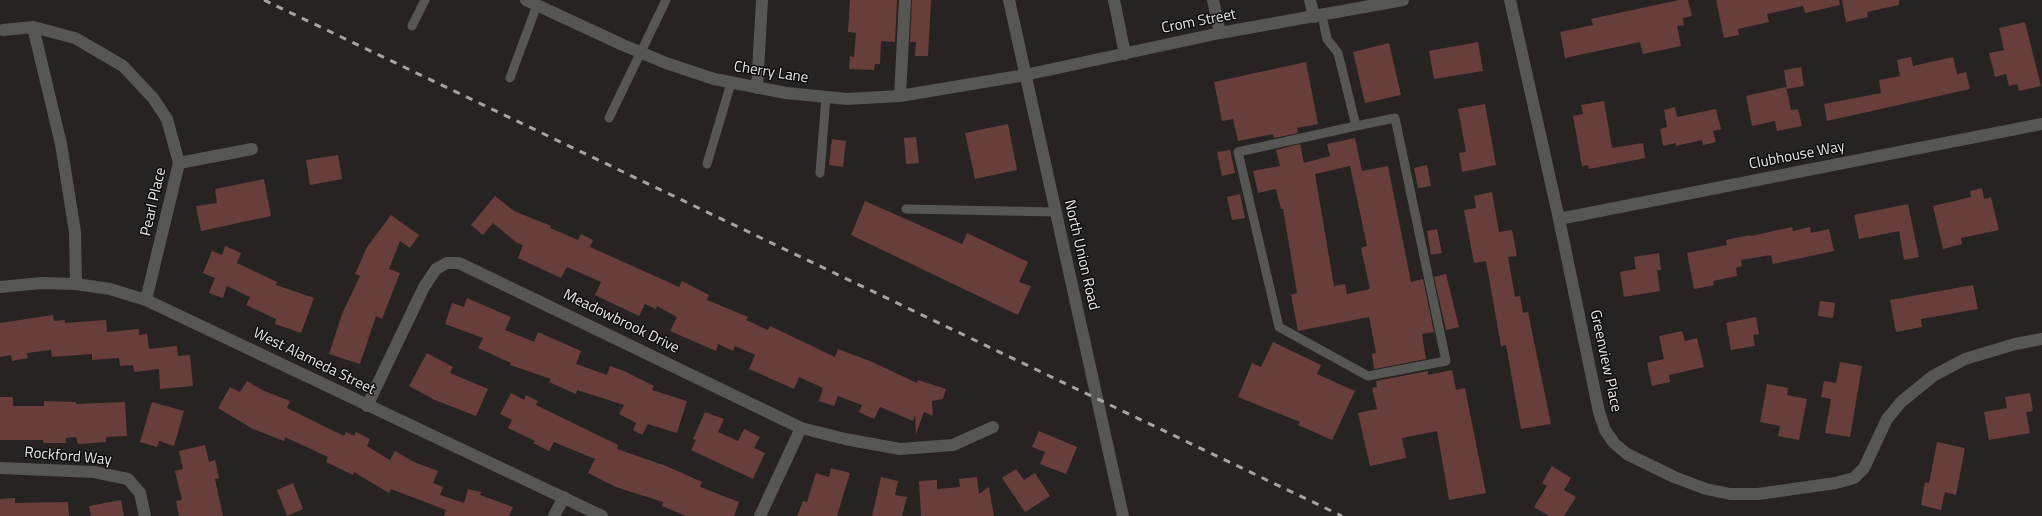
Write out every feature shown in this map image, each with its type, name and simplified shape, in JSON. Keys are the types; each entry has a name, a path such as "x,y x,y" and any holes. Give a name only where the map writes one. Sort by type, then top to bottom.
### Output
{"street":[{"path":"757,88 762,0"},
{"path":"900,96 905,0"},
{"name":"North Union Road","path":"1008,0 1123,516"},
{"path":"1114,0 1125,54"},
{"path":"1213,0 1220,34"},
{"path":"1310,0 1318,16"},
{"name":"Crom Street","path":"1025,75 1220,34 1403,0"},
{"name":"Greenview Place","path":"1510,0 1559,219 1598,412 1605,430 1614,443 1628,454 1674,477 1706,489 1730,494 1758,494 1836,483 1854,478 1864,468 1887,419 1901,402 1933,376 1965,359 2015,344 2042,339"},
{"name":"Cherry Lane","path":"532,2 666,63 731,83 757,88 847,99 900,96 1025,75"},
{"path":"33,27 61,144 75,232 76,284"},
{"name":"Pearl Place","path":"3,30 33,27 75,38 122,66 153,98 167,119 180,163 146,300"},
{"name":"Clubhouse Way","path":"1559,219 2042,124"},
{"path":"180,163 252,149"},
{"name":"Meadowbrook Drive","path":"367,406 429,279 436,269 447,263 459,263 471,267 801,428"},
{"name":"West Alameda Street","path":"0,287 41,283 76,284 110,289 146,300 166,308 367,406 602,516"},
{"path":"760,516 801,428 845,440 900,448 953,445 994,427"},
{"name":"Rockford Way","path":"0,468 94,472 128,479 133,482 140,493 145,516"},
{"path":"554,516 564,497"}],"lane":[{"path":"412,26 425,0"},
{"path":"609,118 666,0"},
{"path":"510,78 532,2"},
{"path":"1318,16 1327,40 1338,53 1356,126"},
{"path":"707,164 731,83"},
{"path":"820,173 826,97"},
{"path":"1395,118 1446,361 1368,376 1279,327 1238,152 1356,126 1395,118"},
{"path":"906,209 1055,212"}],"building":[{"path":"850,0 897,0 895,42 881,41 880,64 875,64 874,70 849,69 850,56 854,57 856,33 848,32"},
{"path":"912,0 931,0 928,56 915,56 916,42 910,42"},
{"path":"1679,0 1688,0 1692,16 1683,18 1684,25 1677,26 1681,46 1643,54 1640,42 1565,58 1560,32 1593,25 1591,19"},
{"path":"1716,0 1839,0 1840,5 1805,13 1803,6 1767,14 1769,22 1738,29 1739,35 1724,38"},
{"path":"1842,0 1899,0 1899,5 1867,12 1868,17 1846,22"},
{"path":"2025,22 2041,86 2019,91 2017,84 2009,86 2006,74 1995,77 1989,53 2004,50 1999,28"},
{"path":"1478,42 1483,71 1434,79 1429,51"},
{"path":"1389,43 1401,95 1365,103 1353,52"},
{"path":"1911,57 1913,66 1953,57 1957,74 1966,72 1970,89 1827,121 1824,104 1881,93 1879,80 1900,76 1897,60"},
{"path":"1306,62 1318,124 1297,128 1298,133 1274,138 1273,134 1238,141 1233,119 1222,121 1214,82"},
{"path":"1801,67 1804,86 1787,89 1784,70"},
{"path":"1786,87 1791,110 1798,109 1802,126 1777,131 1775,121 1752,126 1746,96"},
{"path":"1604,101 1612,148 1643,143 1645,158 1589,169 1588,165 1582,166 1573,116 1583,114 1581,105"},
{"path":"1485,104 1496,165 1462,172 1459,153 1466,152 1458,109"},
{"path":"1675,107 1677,117 1716,109 1721,129 1713,131 1716,142 1703,145 1702,140 1676,146 1676,143 1663,146 1660,129 1667,127 1664,110"},
{"path":"1008,124 1017,170 975,179 965,133"},
{"path":"916,137 919,163 906,164 904,138"},
{"path":"1355,138 1362,171 1388,166 1411,282 1423,279 1434,332 1422,334 1426,359 1374,369 1372,354 1376,353 1369,317 1298,331 1291,295 1297,293 1283,209 1281,209 1276,189 1258,193 1253,171 1280,166 1276,150 1300,144 1304,163 1330,156 1327,144","holes":["1350,166 1367,246 1361,248 1370,289 1347,294 1345,284 1334,286 1315,174"]},
{"path":"832,139 846,141 843,167 829,165"},
{"path":"1230,150 1235,173 1222,176 1217,152"},
{"path":"338,155 342,179 310,185 306,160"},
{"path":"1427,165 1431,186 1418,188 1414,168"},
{"path":"264,179 271,216 201,231 196,206 217,203 215,189"},
{"path":"1982,188 1984,199 1991,197 1999,230 1961,238 1962,244 1943,249 1933,206 1971,197 1970,191"},
{"path":"1492,192 1499,232 1512,230 1517,256 1508,257 1515,297 1520,296 1523,313 1528,312 1551,424 1521,429 1506,345 1501,346 1486,261 1474,263 1464,210 1476,208 1474,196"},
{"path":"1240,194 1245,218 1232,220 1227,197"},
{"path":"495,196 514,211 551,226 550,228 578,240 581,234 593,240 590,247 679,287 682,281 709,295 707,300 748,317 746,320 768,330 770,326 835,357 838,349 870,361 917,383 918,380 946,389 943,399 932,401 933,416 924,412 916,434 915,415 913,421 880,407 874,419 859,412 862,405 838,396 834,406 819,401 823,388 799,377 794,389 749,369 755,355 735,346 733,351 718,344 716,351 670,331 677,317 657,306 656,309 645,304 639,316 595,295 601,282 567,267 561,278 518,258 523,245 517,243 493,223 483,235 471,225"},
{"path":"865,201 962,244 967,233 1028,262 1019,282 1031,286 1018,315 851,235"},
{"path":"1908,204 1919,257 1904,260 1899,231 1859,239 1854,215"},
{"path":"391,215 419,235 410,248 400,241 389,269 400,273 382,319 376,316 360,364 329,354 342,314 360,276 355,274 367,247"},
{"path":"1792,227 1793,231 1810,227 1811,233 1829,229 1834,251 1773,264 1771,255 1741,260 1742,266 1736,268 1737,276 1713,281 1714,285 1694,289 1687,253 1727,245 1726,240"},
{"path":"1437,229 1442,253 1431,255 1427,231"},
{"path":"225,246 241,253 237,263 277,282 276,285 314,298 301,333 275,324 276,319 246,305 250,297 227,286 223,298 209,293 215,278 203,273 212,251 222,255"},
{"path":"1659,253 1661,270 1657,270 1660,291 1624,297 1620,272 1636,269 1634,257"},
{"path":"1446,274 1459,327 1446,330 1434,277"},
{"path":"1973,285 1978,309 1921,319 1922,327 1896,332 1890,300"},
{"path":"467,298 511,317 505,330 534,342 538,332 581,351 576,364 607,375 610,366 624,371 654,386 652,390 687,401 677,433 648,424 642,435 633,430 636,423 619,414 624,405 577,390 576,394 549,382 551,379 510,365 511,363 478,348 483,338 445,324 452,303 464,307"},
{"path":"1820,301 1835,303 1833,318 1818,316"},
{"path":"53,315 54,321 65,320 65,323 106,320 107,332 139,329 139,335 147,334 149,349 177,346 178,356 190,355 193,386 160,389 159,369 134,372 133,365 120,366 119,358 92,360 92,354 52,357 51,350 27,353 28,358 12,361 11,355 0,357 0,323"},
{"path":"1756,317 1759,334 1753,335 1755,346 1731,350 1726,323"},
{"path":"1682,331 1685,341 1697,338 1704,367 1669,375 1670,382 1652,386 1647,363 1664,359 1659,336"},
{"path":"1273,342 1321,365 1317,374 1355,391 1332,440 1298,425 1300,422 1238,397 1252,363 1261,367"},
{"path":"427,353 453,367 450,373 488,389 476,416 435,400 409,386"},
{"path":"1840,362 1862,366 1850,437 1825,433 1831,399 1821,397 1824,381 1836,383"},
{"path":"1452,370 1456,390 1465,388 1486,493 1449,500 1437,431 1402,438 1406,458 1370,466 1358,413 1377,409 1372,388 1377,387 1376,381 1428,371 1428,375"},
{"path":"247,381 262,390 290,401 287,408 344,436 346,432 354,436 356,432 370,439 367,446 390,460 395,451 414,462 438,471 433,483 443,487 440,495 464,503 468,489 481,492 480,495 513,507 509,516 444,516 446,510 391,489 389,493 354,472 353,475 326,462 328,457 285,437 284,441 253,429 218,408 230,387 240,392"},
{"path":"1767,384 1788,388 1787,395 1807,399 1799,440 1778,436 1780,426 1760,422"},
{"path":"511,393 524,400 526,395 538,401 536,405 618,445 617,449 666,466 702,482 700,487 739,502 734,516 686,516 662,506 663,502 616,487 588,473 595,459 554,442 549,451 533,443 535,441 508,428 512,420 500,414"},
{"path":"2030,393 2033,411 2026,412 2030,433 1989,440 1984,412 2007,408 2005,397"},
{"path":"0,397 13,397 13,406 44,406 44,401 76,402 76,404 125,402 127,436 106,437 106,442 78,444 76,437 66,438 66,443 43,443 43,440 0,440"},
{"path":"152,402 184,411 174,446 159,441 157,447 140,442"},
{"path":"705,412 724,419 718,432 738,441 744,429 760,437 754,448 765,453 753,479 691,450 696,440 693,439"},
{"path":"1039,431 1077,447 1066,474 1040,464 1045,452 1032,447"},
{"path":"1937,442 1965,448 1956,495 1945,492 1941,510 1921,505 1925,482 1929,483"},
{"path":"205,445 209,462 215,460 219,478 215,479 223,516 179,516 176,501 182,500 175,471 183,469 179,451"},
{"path":"1552,466 1571,478 1564,490 1576,497 1564,516 1549,516 1534,507 1547,486 1542,483"},
{"path":"831,468 850,473 837,516 797,516 803,501 807,502 816,473 829,477"},
{"path":"1016,469 1024,480 1035,473 1050,496 1025,512 1002,478"},
{"path":"881,477 898,481 895,495 907,497 902,516 872,516"},
{"path":"977,477 979,494 989,487 994,516 921,516 919,481 937,480 937,489 960,487 959,479"},
{"path":"293,483 303,509 287,516 277,490"},
{"path":"15,498 15,503 68,502 69,516 0,516 0,499"},
{"path":"121,500 124,516 91,516 89,506"}],"railway":[{"path":"264,0 1342,516"}]}
